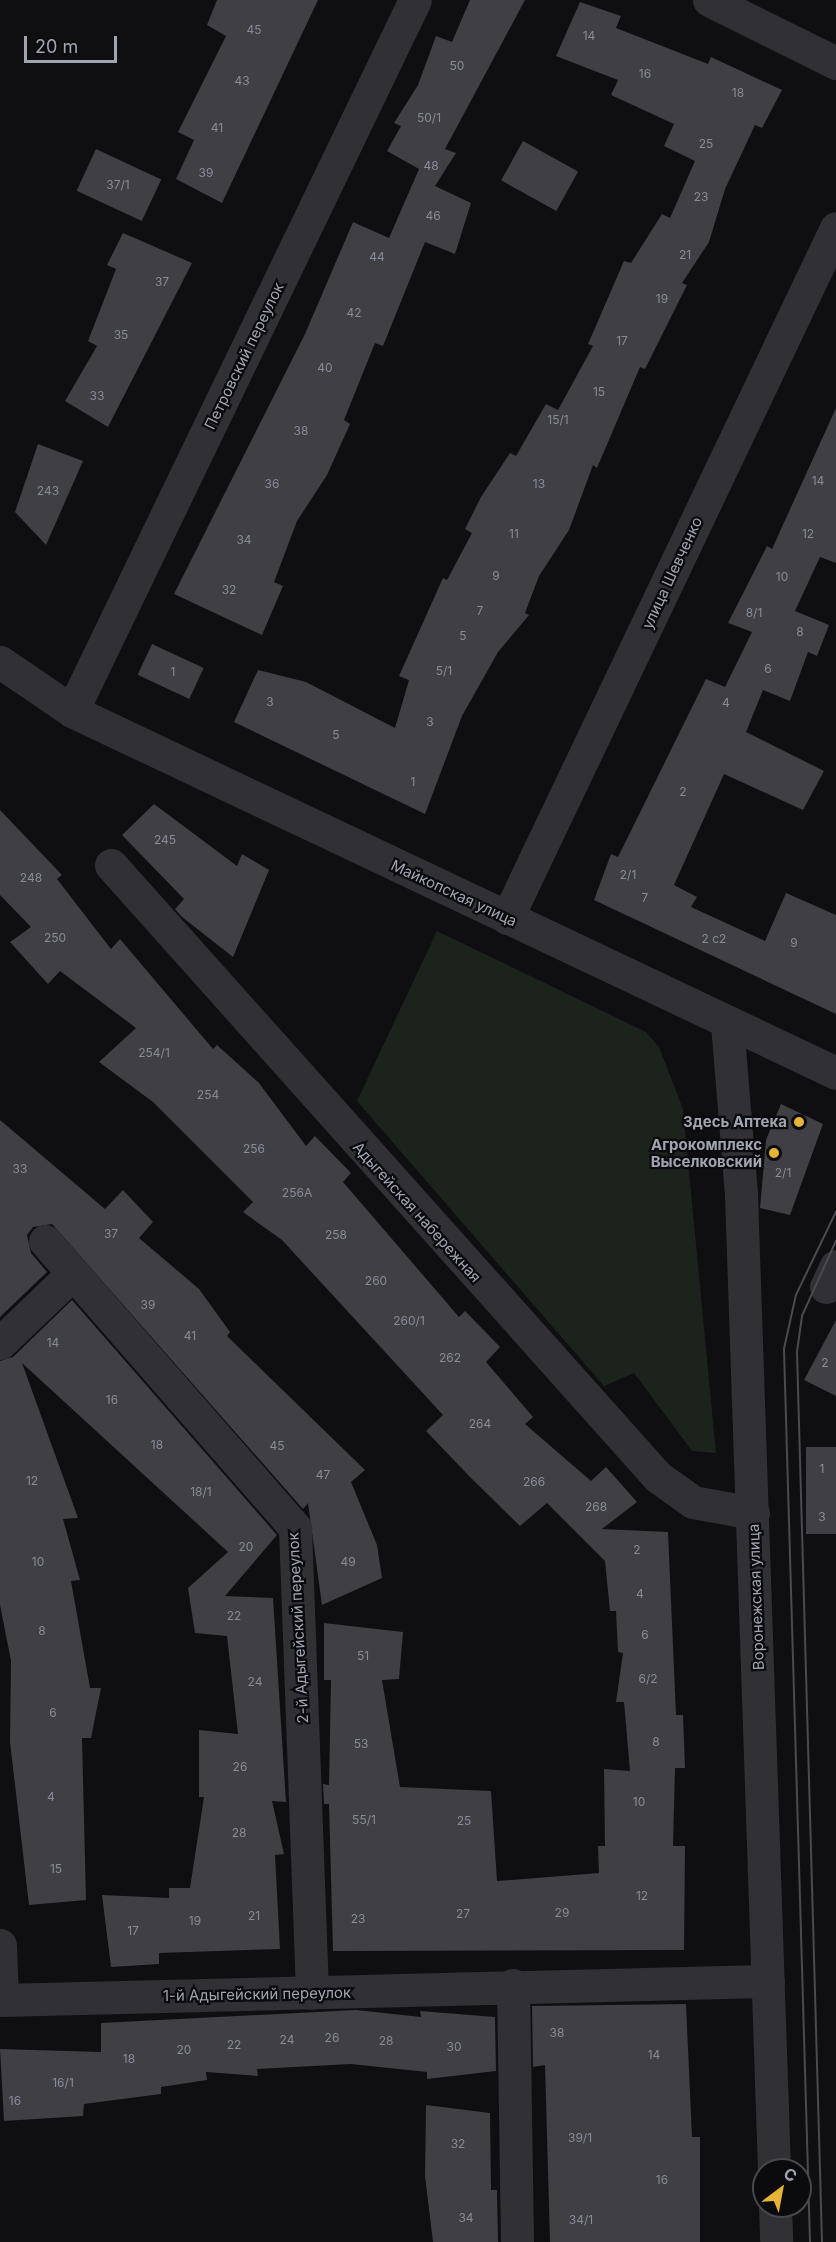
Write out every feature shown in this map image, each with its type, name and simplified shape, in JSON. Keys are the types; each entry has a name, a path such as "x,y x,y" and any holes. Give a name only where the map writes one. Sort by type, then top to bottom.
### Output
{"street":[{"name":"Петровский переулок","path":"72,711 415,0"},
{"path":"709,0 836,63"},
{"name":"улица Шевченко","path":"507,918 836,228"},
{"path":"1,665 72,711"},
{"name":"Майкопская улица","path":"72,711 727,1024 836,1073"},
{"name":"Адыгейская набережная","path":"111,865 287,1069 658,1477 693,1502 753,1513"},
{"name":"Воронежская улица","path":"727,1024 741,1195 774,2158"},
{"name":"2-й Адыгейский переулок","path":"45,1241 70,1276 296,1527 312,1993"},
{"path":"0,1343 70,1276"},
{"path":"0,1945 1,2000"},
{"name":"1-й Адыгейский переулок","path":"1,2000 312,1993 513,1985 768,1981"},
{"path":"513,1985 517,2242"},
{"path":"775,2218 776,2242"}],"shaded area":[{"path":"437,931 646,1032 659,1047 683,1109 716,1453 692,1451 634,1373 604,1386 357,1101"}],"building":[{"path":"217,0 318,0 222,203 176,179 194,140 178,132 226,36 207,25"},
{"path":"470,0 525,0 445,149 456,153 435,186 471,203 455,254 425,242 383,346 375,343 344,420 350,424 327,475 297,521 274,582 283,586 262,635 174,594 305,334 353,222 389,238 419,169 387,151 401,126 394,123 418,85 436,36 452,42"},
{"path":"580,2 621,16 616,28 708,64 711,57 782,90 762,128 755,125 725,189 709,242 682,283 687,285 645,369 640,367 597,468 593,465 569,530 539,576 525,613 529,615 498,652 462,716 425,814 234,722 258,670 306,682 395,728 409,680 399,676 443,578 447,580 472,533 465,529 481,497 510,453 516,456 546,404 558,410 593,346 588,344 624,261 631,263 662,214 670,218 695,161 664,146 674,124 611,95 618,80 556,56"},
{"path":"523,141 578,172 556,211 501,180"},
{"path":"96,149 161,179 142,221 77,191"},
{"path":"123,233 192,263 108,427 65,401 97,346 88,341 116,269 107,265"},
{"path":"836,408 836,563 820,557 795,611 829,625 817,656 808,652 790,701 763,690 746,732 824,771 803,810 724,774 674,885 697,897 691,907 765,941 786,893 836,915 836,1014 594,900 611,854 618,857 706,679 725,687 752,632 728,623 767,546 772,549"},
{"path":"38,444 83,461 46,545 15,512"},
{"path":"152,644 204,668 189,699 138,675"},
{"path":"154,804 237,866 242,854 269,870 233,957 182,917 175,909 184,899 122,835"},
{"path":"0,810 62,875 57,879 111,949 120,939 213,1049 217,1045 259,1083 306,1146 315,1136 351,1173 343,1182 459,1317 465,1311 500,1347 486,1362 533,1417 525,1424 591,1481 606,1467 637,1502 602,1529 668,1532 676,1715 683,1715 685,1768 675,1768 673,1846 685,1846 684,1950 333,1951 329,1804 324,1804 323,1784 329,1785 331,1680 324,1680 324,1623 403,1632 399,1679 382,1680 400,1787 491,1791 497,1881 599,1873 598,1846 605,1846 604,1769 630,1771 624,1702 616,1702 623,1653 618,1652 616,1611 610,1611 605,1561 547,1503 520,1526 470,1477 426,1431 443,1415 282,1240 243,1212 253,1202 153,1102 99,1062 136,1028 60,971 48,984 10,942 31,927 0,895"},
{"path":"781,1104 823,1124 790,1215 760,1208 766,1140"},
{"path":"0,1120 105,1209 123,1190 153,1222 139,1238 199,1289 230,1332 227,1336 365,1470 351,1482 377,1545 382,1578 322,1605 308,1503 303,1509 52,1224 33,1227 27,1235 31,1253 47,1272 0,1317"},
{"path":"72,1300 277,1535 225,1596 273,1598 286,1802 272,1801 284,1854 275,1855 280,1949 159,1953 159,1964 111,1967 102,1895 169,1898 169,1888 190,1888 204,1797 199,1797 199,1730 238,1734 227,1636 195,1633 188,1588 228,1552 22,1363 78,1518 63,1519 80,1580 71,1581 90,1688 101,1688 91,1738 82,1738 86,1900 29,1905 10,1742 11,1661 0,1605 0,1361 13,1357"},
{"path":"836,1320 836,1396 804,1380"},
{"path":"806,1447 836,1447 836,1534 806,1534"},
{"path":"686,2004 692,2137 700,2137 700,2242 550,2242 545,2065 533,2067 532,2006"},
{"path":"356,2010 421,2017 420,2011 495,2017 496,2071 427,2079 427,2072 351,2064 257,2069 258,2076 206,2072 207,2080 161,2087 161,2094 84,2104 83,2116 4,2121 0,2049 101,2052 101,2023"},
{"path":"426,2105 490,2113 491,2190 497,2190 498,2242 433,2242 425,2176"}],"tram line":[{"path":"810,2242 784,1349 796,1295 836,1212"},
{"path":"822,2242 797,1352 802,1316 836,1241"}],"place":[{"name":"Здесь Аптека","path":"799,1122"},
{"name":"Агрокомплекс Выселковский","path":"774,1153"}]}
